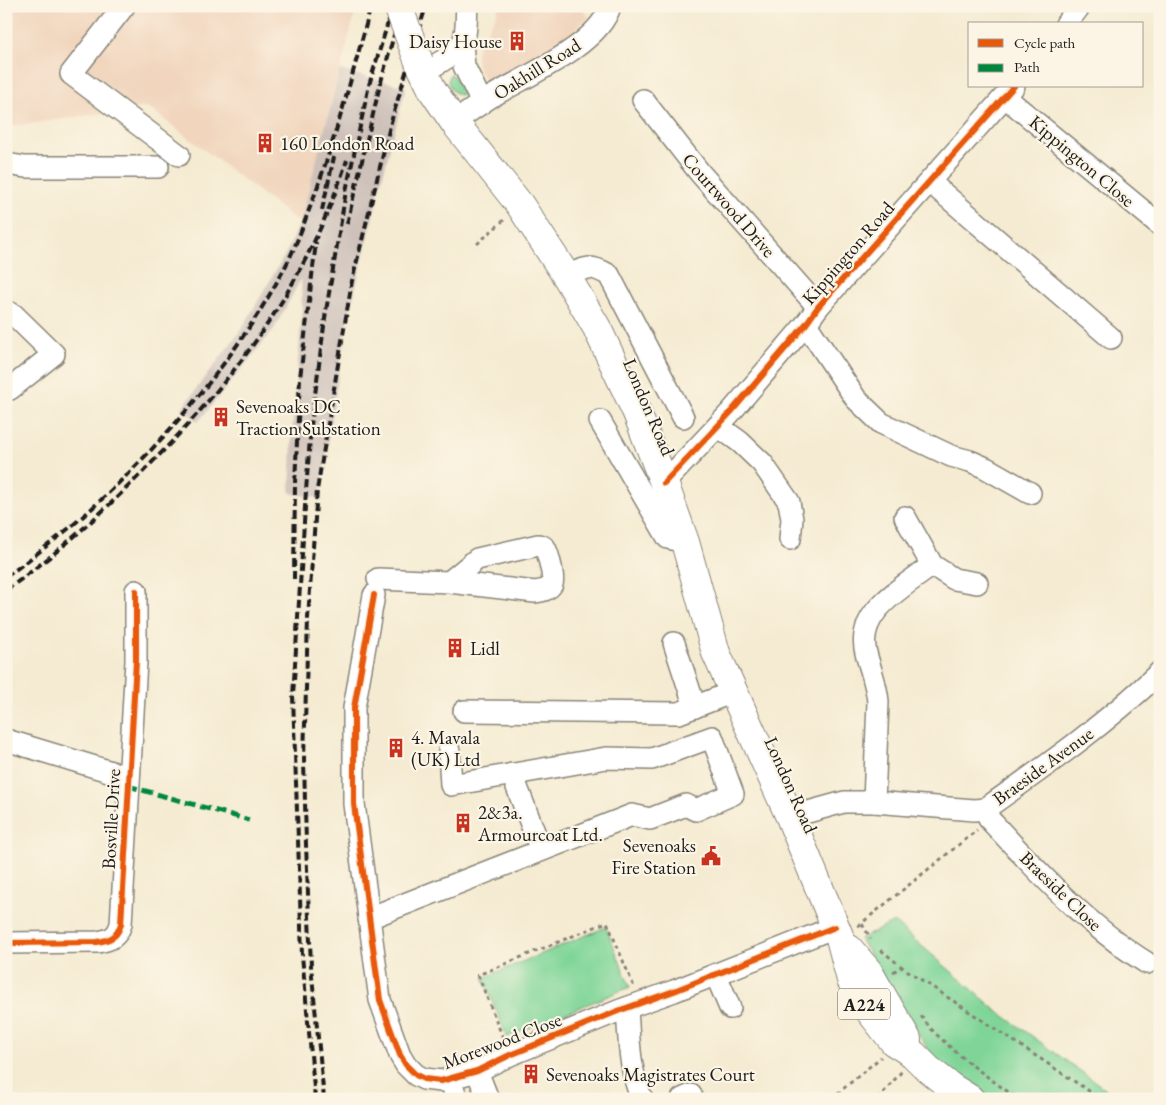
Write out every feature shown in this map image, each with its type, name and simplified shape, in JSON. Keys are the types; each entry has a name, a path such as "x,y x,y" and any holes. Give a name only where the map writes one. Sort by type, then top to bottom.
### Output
{"main road":[{"name":"London Road","path":"398,6 421,66 433,91 454,122 520,205 567,277 597,328 637,413 685,542 716,653 844,931 851,980 865,1005 894,1042 913,1055 950,1086 970,1099"}],"street":[{"path":"124,6 71,74 178,155"},
{"path":"421,66 439,63 462,44 465,37 467,6"},
{"name":"Oakhill Road","path":"454,122 585,40 600,25 610,6"},
{"path":"1068,22 1080,6"},
{"path":"462,44 464,66 482,103"},
{"name":"Kippington Road","path":"664,483 718,426 1009,92"},
{"name":"Kippington Close","path":"1009,92 1160,225"},
{"name":"Courtwood Drive","path":"643,100 812,316 856,400 881,423 951,456 986,468 1030,493"},
{"path":"6,164 24,167 158,167"},
{"path":"930,182 1111,338"},
{"path":"567,277 583,268 597,268 609,275 683,417"},
{"path":"6,311 14,315 54,354 10,389"},
{"path":"600,421 668,538 685,542"},
{"path":"718,426 740,442 762,463 789,502 792,518 790,540"},
{"path":"905,517 932,566 954,579 977,583"},
{"path":"874,802 878,693 865,651 867,625 877,608 932,566"},
{"name":"Morewood Close","path":"449,582 376,587 354,708 354,804 380,1000 400,1055 410,1071 424,1079 441,1081 477,1071 510,1055 634,1005 844,931"},
{"name":"Bosville Drive","path":"6,943 97,942 115,938 121,924 136,661 136,591"},
{"path":"674,643 696,707"},
{"name":"Braeside Avenue","path":"790,817 844,802 874,802 974,810 988,814 1100,725 1160,672"},
{"path":"464,711 679,713 733,692"},
{"path":"369,918 632,815 650,819 686,805 696,810 733,794 712,737 652,759 606,758 451,785 450,751"},
{"path":"6,740 128,777"},
{"path":"512,774 541,850"},
{"name":"Braeside Close","path":"988,814 1058,891 1090,922 1147,963"},
{"path":"716,975 730,1008"},
{"path":"634,1005 630,1054 642,1099"},
{"path":"477,1071 488,1099"},
{"path":"450,1079 457,1099"}],"path":[{"path":"477,244 520,205"},
{"path":"988,814 844,931 876,946 902,966 1101,1099"},
{"path":"510,1055 478,975 607,922 634,1005"},
{"path":"876,946 884,959"},
{"path":"888,966 897,979"},
{"path":"888,975 902,966"},
{"path":"919,1014 945,1041 1018,1099"},
{"path":"831,1099 884,1054"},
{"path":"878,1099 913,1055"}],"shaded area":[{"path":"6,6 357,6 300,223 148,107 6,127"},
{"path":"499,6 579,6 589,17 560,42 497,85 491,85 484,79 477,66 476,55 478,46 495,17"},
{"path":"340,70 406,87 344,337 320,498 290,493 293,417 302,314 301,279 274,329 198,422 182,408 241,330 286,253 300,223"}],"green space":[{"path":"451,73 463,89 463,94 457,94 451,88 448,81"},
{"path":"894,922 996,1010 1119,1099 970,1099 951,1087 860,939"},
{"path":"606,927 630,987 507,1037 483,978"}],"railway":[{"path":"6,577 80,519 154,447 202,392 265,302 292,252 315,194 338,124 371,6"},
{"path":"315,1099 302,955 293,696 306,491 311,425 326,311 346,191 369,85 393,6"},
{"path":"347,224 379,89 402,6"},
{"path":"324,1099 311,966 304,759 308,618 317,490 352,281 391,122 426,6"},
{"path":"322,210 334,157"},
{"path":"6,590 75,536 119,496 210,400 238,365 264,329 305,260 335,194 347,160"},
{"path":"294,579 295,483 300,378 316,242"}],"marked path":[{"path":"128,786 249,820"}],"cycle path":[{"path":"664,483 731,412 806,324 818,307 1012,88"},
{"path":"6,943 97,942 113,937 118,932 121,924 136,661 136,591"},
{"path":"374,595 354,708 354,804 380,1000 400,1055 406,1065 416,1075 424,1079 441,1081 477,1071 510,1055 618,1011 674,991 835,927"}],"place":[{"name":"Daisy House","path":"517,41"},
{"name":"160 London Road","path":"265,143"},
{"name":"Sevenoaks DC Traction Substation","path":"221,417"},
{"name":"Lidl","path":"455,648"},
{"name":"4. Mavala (UK) Ltd","path":"396,748"},
{"name":"2&3a. Armourcoat Ltd.","path":"463,823"},
{"name":"Sevenoaks Fire Station","path":"711,856"},
{"name":"Sevenoaks Magistrates Court","path":"531,1074"}]}
